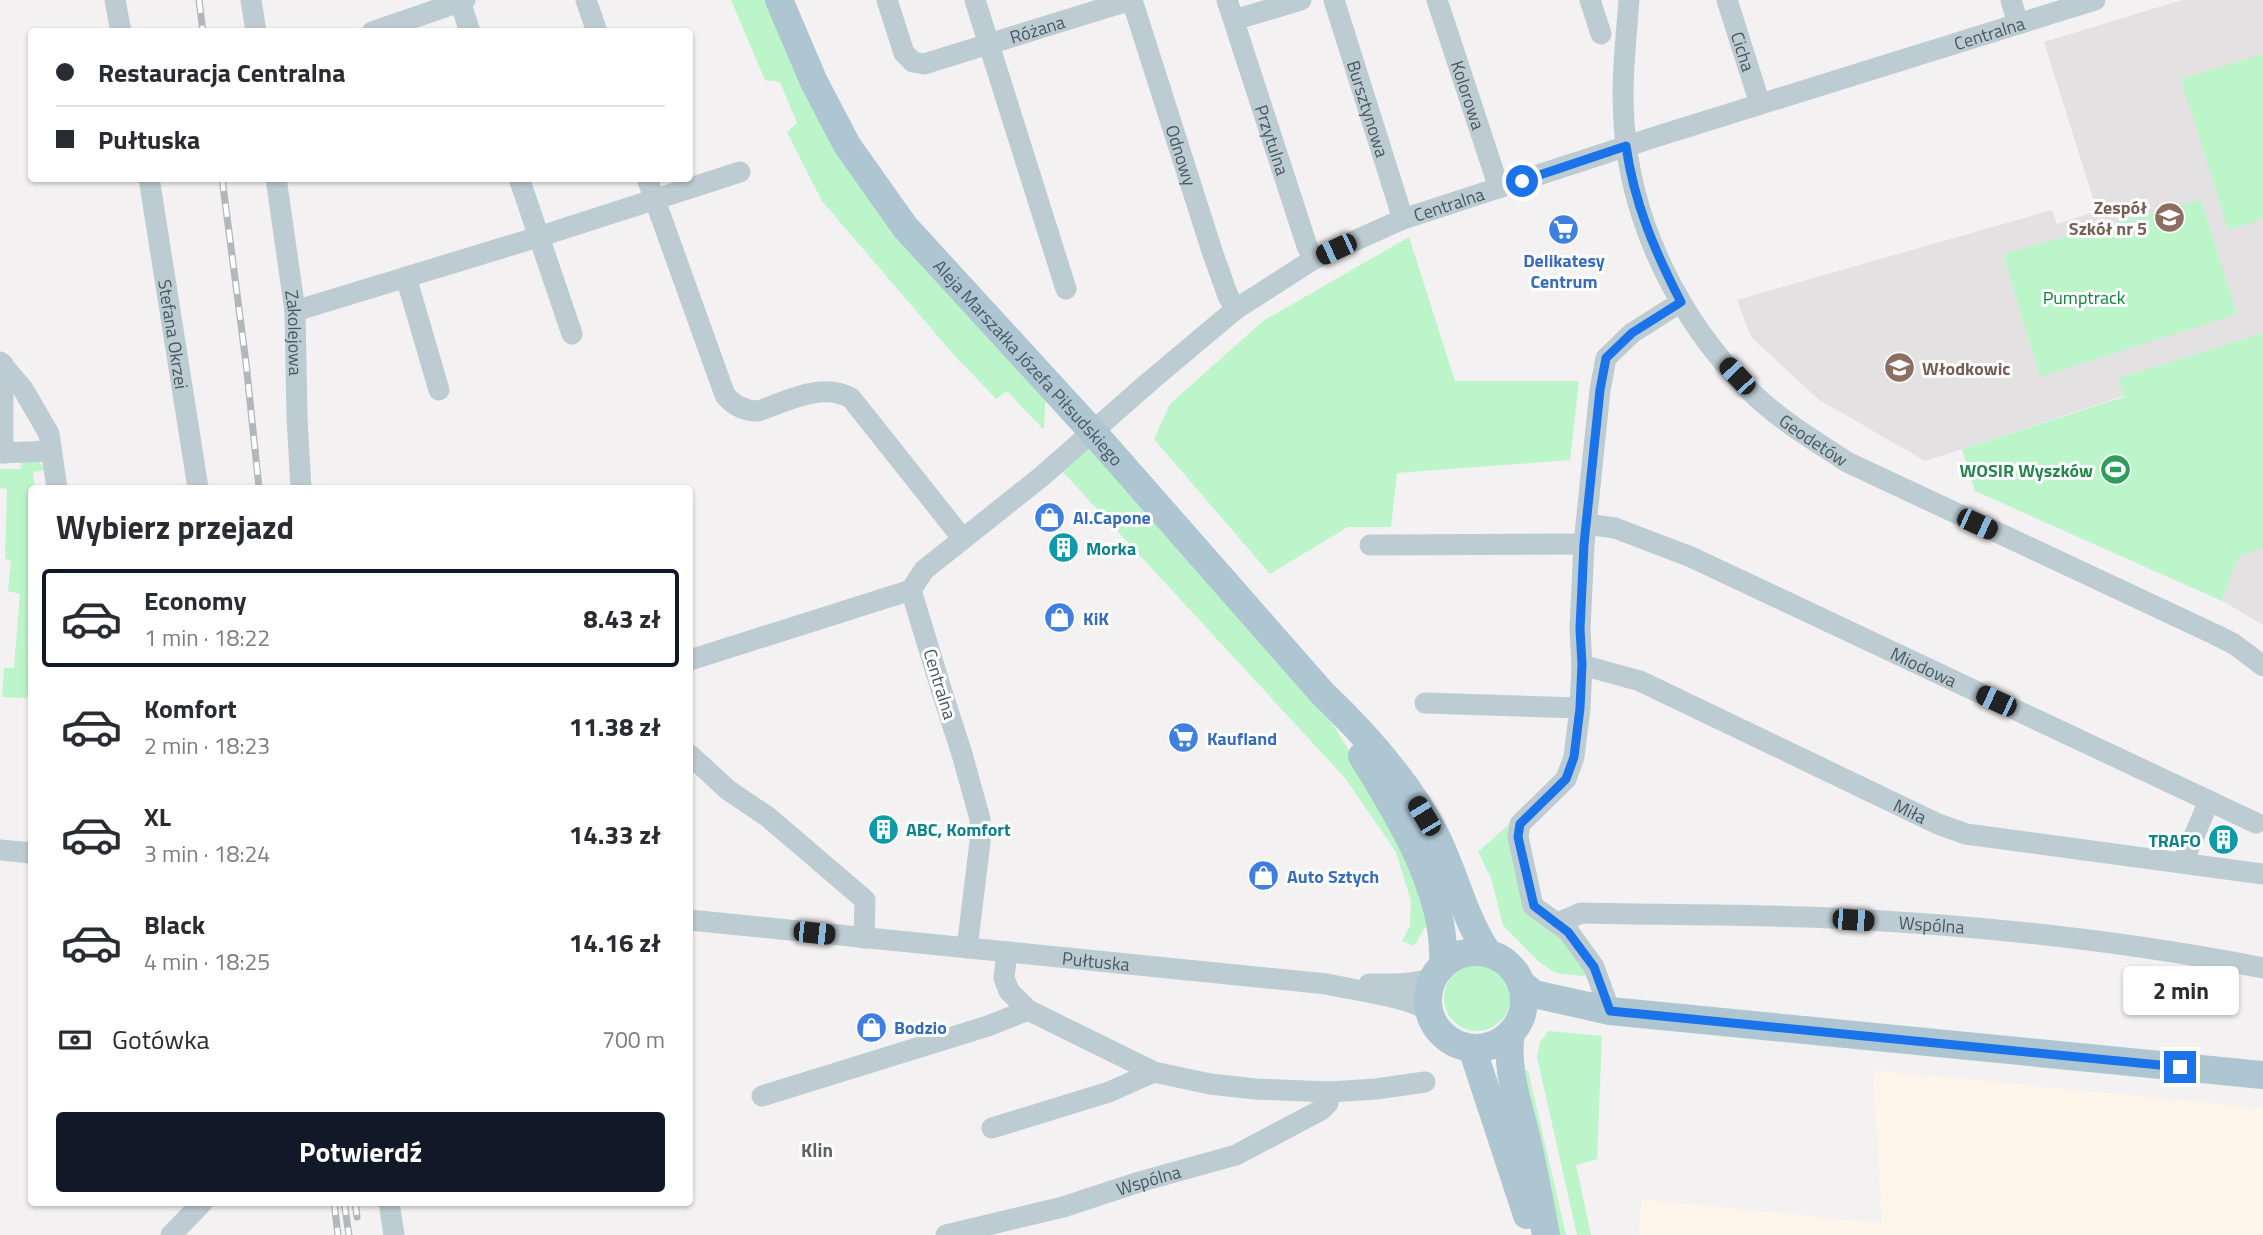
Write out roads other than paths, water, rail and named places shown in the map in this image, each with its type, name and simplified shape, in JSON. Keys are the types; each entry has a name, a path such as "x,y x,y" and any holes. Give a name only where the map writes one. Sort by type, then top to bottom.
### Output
{"main road":[{"name":"Aleja Marszałka Józefa Piłsudskiego","path":"779,0 814,82 847,145 905,227 1092,431 1323,694"},
{"path":"1323,694 1347,716 1412,797 1435,835 1453,873 1472,926 1488,953"},
{"path":"1323,694 1391,807 1431,887 1442,932 1438,971 1428,994 1429,1012 1442,1034 1456,1043 1472,1048 1493,1045 1532,1015 1610,1011"},
{"path":"1438,971 1464,953 1488,953 1512,967 1522,984 1535,994 1610,1011 2263,1075"},
{"path":"1522,984 1524,1002 1509,1045 1510,1068 1546,1235"},
{"path":"1472,1048 1533,1235"}],"street":[{"path":"115,0 120,28"},
{"path":"251,0 255,28"},
{"path":"586,0 596,28"},
{"path":"887,0 904,53 912,62 925,64 989,45 1066,289"},
{"name":"Różana","path":"975,0 989,45 1132,0"},
{"name":"Odnowy","path":"1132,0 1212,251 1228,296 1236,309"},
{"path":"1227,0 1234,20 1288,2"},
{"name":"Bursztynowa","path":"1334,0 1403,219"},
{"name":"Kolorowa","path":"1437,0 1499,188"},
{"path":"1590,0 1601,34"},
{"name":"Geodetów","path":"1629,0 1623,94 1626,146 1642,217 1658,257 1681,302 1708,345 1751,392 1793,426 1847,462 2214,634 2263,666"},
{"name":"Cicha","path":"1727,0 1759,104"},
{"path":"2011,0 2018,24"},
{"name":"Centralna","path":"963,539 1041,477 1236,309 1314,259 1403,219 1626,146 2095,0"},
{"path":"384,28 463,1 469,28"},
{"name":"Przytulna","path":"1234,20 1307,246 1314,259"},
{"path":"295,311 740,172"},
{"name":"Stefana Okrzei","path":"150,182 198,485"},
{"name":"Zakolejowa","path":"277,182 295,311 301,485"},
{"path":"520,182 572,334"},
{"path":"648,182 725,395 730,402 748,411 758,411 822,391 834,391 851,398 963,539 924,570 911,590 693,659"},
{"path":"406,277 439,390"},
{"path":"1610,1011 1594,967 1568,932 1534,906 1518,837 1520,824 1566,779 1574,757 1580,708 1580,629 1585,534 1600,390 1606,358 1632,333 1681,302"},
{"path":"2,363 23,389 48,434 57,485"},
{"path":"2,363 1,453 51,451"},
{"name":"Miodowa","path":"1370,545 1585,534 1615,528 1691,557 2256,823"},
{"name":"Centralna","path":"911,590 980,819 981,842 967,948"},
{"name":"Miła","path":"1582,664 1640,681 1938,824 1966,834 2263,874"},
{"path":"1425,703 1580,708"},
{"path":"693,758 729,790 768,817 865,900 864,938"},
{"path":"2183,862 2209,801"},
{"path":"0,850 28,853"},
{"name":"Wspólna","path":"1558,923 1581,913 1830,918 2059,937 2197,955 2263,968"},
{"name":"Pułtuska","path":"693,920 1327,984 1420,983 1438,971"},
{"path":"1007,952 1004,978 1009,991 1028,1010 1154,1072 1210,1084 1255,1089 1329,1091 1376,1089 1425,1082"},
{"name":"Pułtuska","path":"1327,984 1403,1000 1420,1005 1429,1012"},
{"path":"762,1096 988,1026 1028,1010"},
{"path":"992,1128 1109,1092 1154,1072"},
{"name":"Wspólna","path":"946,1235 1063,1207 1236,1155 1321,1110 1328,1103 1329,1091"},
{"path":"171,1235 199,1206"},
{"path":"390,1206 394,1235"}],"railway":[{"path":"199,0 202,28"},
{"path":"223,182 259,485"},
{"path":"334,1206 338,1235"},
{"path":"345,1206 349,1235"},
{"path":"356,1206 357,1217"}],"place":[{"name":"Zespół Szkół nr 5","path":"2170,217"},
{"name":"Delikatesy Centrum","path":"1564,230"},
{"name":"Włodkowic","path":"1899,368"},
{"name":"WOSIR Wyszków","path":"2116,470"},
{"name":"Al.Capone","path":"1050,517"},
{"name":"Morka","path":"1063,548"},
{"name":"KiK","path":"1060,618"},
{"name":"Kaufland","path":"1184,738"},
{"name":"ABC, Komfort","path":"883,829"},
{"name":"TRAFO","path":"2224,840"},
{"name":"Auto Sztych","path":"1264,876"},
{"name":"Bodzio","path":"871,1027"}],"district":[{"name":"Klin","path":"817,1149"}],"park label":[{"name":"Pumptrack","path":"2084,297"}]}
